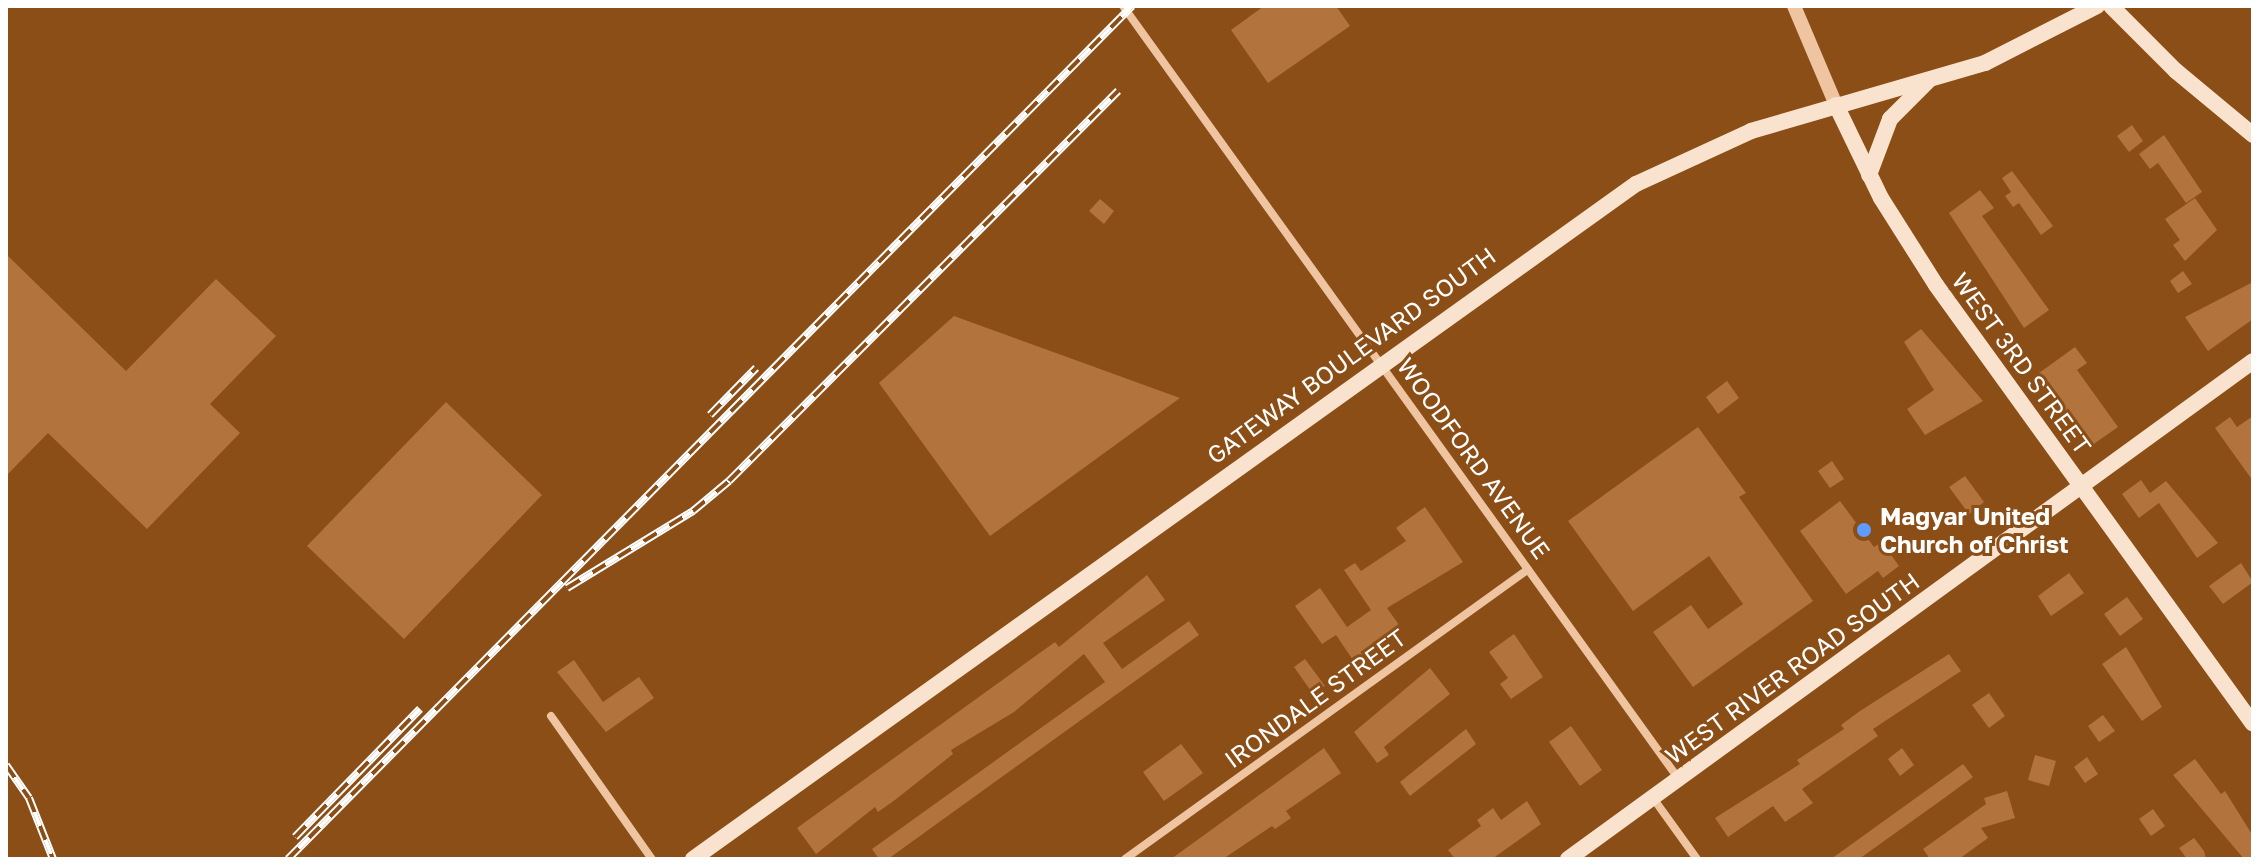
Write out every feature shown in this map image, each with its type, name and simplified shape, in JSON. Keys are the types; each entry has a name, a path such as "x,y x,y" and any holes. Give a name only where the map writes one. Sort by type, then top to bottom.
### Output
{"main road":[{"name":"GATEWAY BOULEVARD SOUTH","path":"693,859 1381,363 1636,184 1751,131 1929,80 2023,48 2097,6"},
{"path":"2111,6 2176,71 2253,135"},
{"path":"1869,175 1890,119 1929,80"},
{"name":"WEST 3RD STREET","path":"1836,105 1869,175 1936,285 2253,724"},
{"name":"WEST RIVER ROAD SOUTH","path":"1568,859 2253,361"}],"street":[{"name":"WOODFORD AVENUE","path":"1123,6 1679,779"},
{"name":"WEST 3RD STREET","path":"1794,6 1836,105"},
{"name":"IRONDALE STREET","path":"1125,859 1528,569"},
{"path":"551,716 652,859"},
{"path":"1653,798 1697,859"}],"building":[{"path":"1264,6 1336,6 1350,26 1268,83 1231,30"},
{"path":"2132,125 2143,141 2129,152 2117,136"},
{"path":"2164,135 2202,192 2186,203 2158,163 2150,169 2139,154"},
{"path":"2012,171 2053,226 2041,235 2019,203 2013,207 2005,196 2011,192 2002,178"},
{"path":"1980,190 1994,208 1982,216 2049,310 2024,328 1949,213"},
{"path":"2195,198 2217,230 2185,261 2173,245 2180,240 2165,219"},
{"path":"1100,199 1114,211 1104,224 1089,211"},
{"path":"6,254 126,371 216,279 276,336 210,404 240,433 147,529 48,433 6,476"},
{"path":"2183,271 2192,284 2178,293 2170,281"},
{"path":"2253,282 2253,319 2208,351 2185,317"},
{"path":"954,316 1180,398 990,536 879,383"},
{"path":"1921,329 1983,401 1925,435 1907,409 1934,390 1904,342"},
{"path":"2075,347 2087,363 2077,370 2118,427 2088,448 2039,373"},
{"path":"1727,381 1739,398 1718,414 1706,397"},
{"path":"446,402 542,495 404,639 307,546"},
{"path":"2253,416 2253,481 2215,428 2230,417 2237,427"},
{"path":"1698,427 1746,493 1739,497 1813,601 1693,687 1653,632 1691,605 1708,629 1743,604 1709,556 1633,611 1568,521"},
{"path":"1832,461 1844,479 1830,488 1818,471"},
{"path":"1965,476 1984,502 1969,514 1949,487"},
{"path":"2141,480 2150,493 2166,481 2218,543 2197,558 2159,503 2139,518 2122,494"},
{"path":"1840,501 1874,547 1882,542 1899,566 1883,578 1878,571 1846,594 1800,531"},
{"path":"1425,507 1463,562 1387,608 1402,629 1357,666 1336,635 1322,644 1295,606 1320,588 1347,627 1371,610 1344,570 1355,563 1361,571 1406,541 1396,528"},
{"path":"2241,563 2253,582 2223,604 2209,586"},
{"path":"2069,573 2084,593 2051,616 2038,596"},
{"path":"1147,575 1165,600 1103,643 1122,669 1189,621 1199,635 888,859 879,859 872,849 1105,682 1084,654 1014,712 951,750 953,754 895,800 878,812 875,807 816,854 797,828 1055,642 1059,647"},
{"path":"2127,597 2143,619 2120,636 2104,614"},
{"path":"1514,634 1543,677 1511,699 1500,684 1508,678 1489,652"},
{"path":"2126,647 2162,707 2142,721 2102,664"},
{"path":"1949,654 1961,671 1873,729 1878,736 1802,789 1813,803 1785,822 1773,806 1728,837 1715,818 1800,764 1797,760 1844,729 1841,725"},
{"path":"1305,659 1325,686 1313,694 1294,667"},
{"path":"574,660 603,702 639,677 654,698 606,732 557,672"},
{"path":"1430,668 1450,694 1384,747 1389,755 1377,763 1354,732"},
{"path":"1989,693 2005,716 1989,728 1972,705"},
{"path":"2103,715 2115,731 2099,742 2088,726"},
{"path":"1571,726 1602,770 1580,786 1549,742"},
{"path":"1466,729 1476,744 1410,796 1400,782"},
{"path":"1181,744 1203,773 1164,801 1143,772"},
{"path":"1324,748 1341,773 1286,811 1291,818 1275,829 1272,826 1223,859 1171,859"},
{"path":"1902,748 1914,765 1900,776 1888,759"},
{"path":"2035,755 2056,761 2049,786 2028,780"},
{"path":"2087,757 2098,774 2085,783 2074,767"},
{"path":"2195,759 2221,794 2225,791 2253,836 2253,859 2244,859 2173,775"},
{"path":"1963,764 1973,777 1943,799 1859,859 1831,859"},
{"path":"2007,791 2015,818 1981,828 1988,838 1959,859 1930,859 1923,849 1986,804 1984,798"},
{"path":"1527,801 1541,824 1492,859 1455,859 1448,850 1481,826 1477,820 1493,808 1501,820"},
{"path":"2153,809 2165,826 2151,836 2139,819"},
{"path":"2194,838 2206,859 2187,859 2179,848"}],"railway":[{"path":"288,859 1132,6"},
{"path":"567,588 693,511 729,481 1118,91"},
{"path":"710,415 756,368"},
{"path":"295,837 420,709"},
{"path":"6,765 29,798 53,859"}],"place":[{"name":"Magyar United Church of Christ","path":"1864,530"}]}
